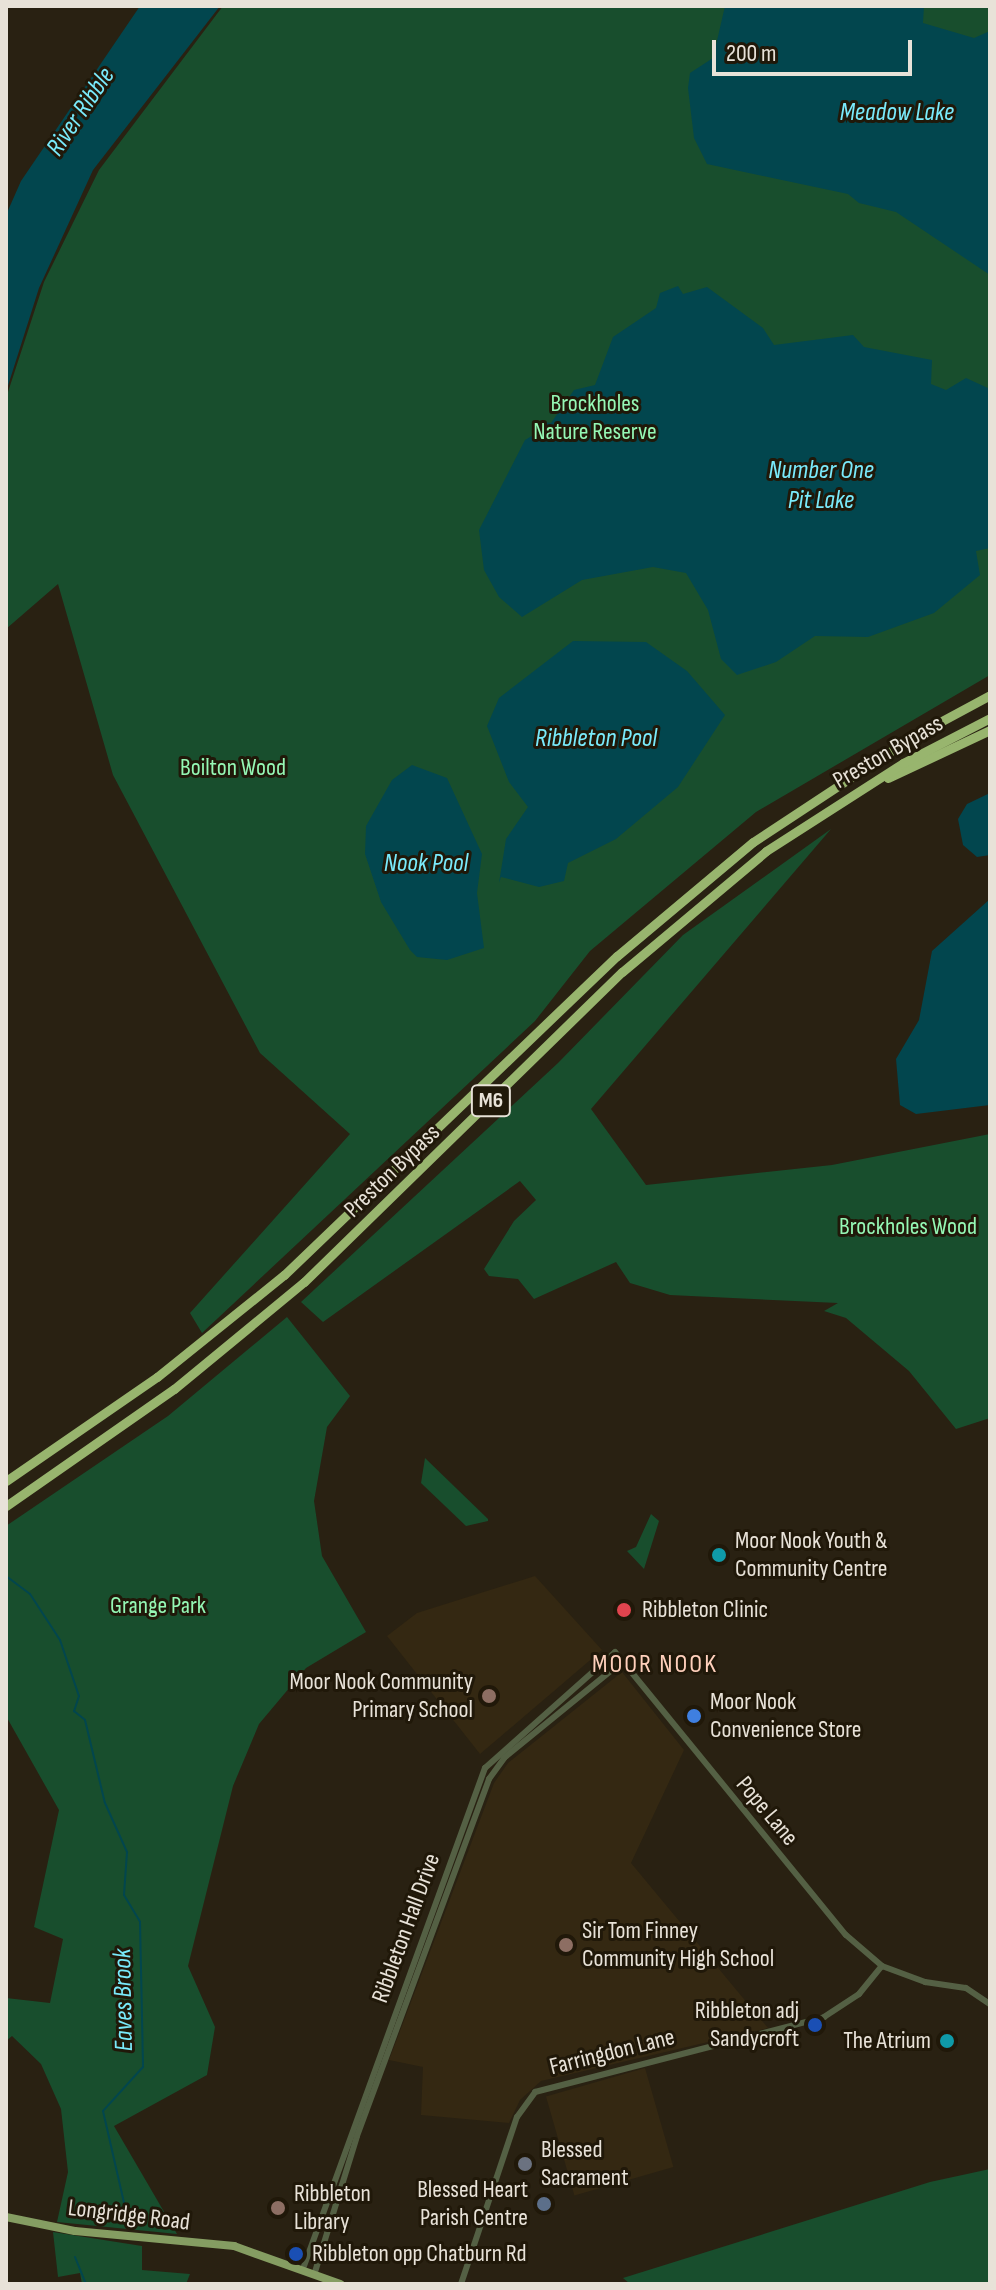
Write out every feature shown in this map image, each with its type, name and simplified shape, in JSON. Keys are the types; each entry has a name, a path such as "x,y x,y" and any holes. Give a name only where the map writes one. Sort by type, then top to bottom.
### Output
{"highway":[{"name":"Preston Bypass","path":"6,1481 157,1377 284,1275 617,956 753,842 914,736 990,695"},
{"name":"Preston Bypass","path":"6,1506 174,1389 304,1282 622,972 766,851 856,793 990,718"},
{"path":"856,793 990,730"}],"main road":[{"name":"Longridge Road","path":"6,2217 249,2249 304,2266 340,2284"}],"street":[{"name":"Pope Lane","path":"615,1652 846,1935 882,1966 906,1977 966,1988 990,2004"},
{"name":"Ribbleton Hall Drive","path":"304,2266 457,1868 485,1768 615,1652"},
{"name":"Ribbleton Hall Drive","path":"382,2059 448,1865 493,1772 623,1661"},
{"path":"485,1768 493,1772"},
{"path":"448,1865 457,1868"},
{"path":"429,1917 437,1921"},
{"name":"Farringdon Lane","path":"461,2284 517,2117 535,2092 824,2017 859,1994 882,1966"},
{"name":"Ribbleton Hall Drive","path":"315,2272 354,2135"}],"shaded area":[{"name":"Moor Nook Community Primary School","path":"535,1576 602,1650 480,1754 387,1636 417,1613"},
{"name":"Sir Tom Finney Community High School","path":"622,1672 684,1750 631,1863 768,2028 541,2081 520,2100 509,2123 421,2115 423,2067 389,2060 494,1783 508,1763"},
{"path":"645,2068 673,2167 574,2195 546,2096"}],"green space":[{"name":"Brockholes Nature Reserve","path":"223,6 990,6 990,675 756,812 590,951 535,1021 202,1333 190,1313 350,1134 260,1053 113,775 58,584 6,629 6,398 44,282 99,170"},
{"name":"Brockholes Wood","path":"831,829 591,1109 646,1185 832,1165 990,1134 990,1418 956,1429 909,1371 846,1318 824,1311 838,1303 670,1295 630,1283 616,1262 534,1299 518,1279 489,1276 484,1269 514,1221 536,1200 520,1181 323,1322 301,1302 558,1063 683,935"},
{"name":"Grange Park","path":"287,1317 350,1396 327,1427 314,1501 322,1556 366,1632 306,1668 259,1724 233,1786 188,1966 215,2027 207,2075 114,2126 177,2234 57,2222 68,2172 61,2109 41,2064 12,2036 6,2041 6,1998 50,2003 63,1939 34,1927 59,1810 6,1716 6,1526 168,1416"},
{"path":"425,1458 488,1521 466,1526 421,1483"},
{"path":"651,1514 659,1521 644,1569 627,1551 636,1547"},
{"path":"990,2169 990,2284 630,2284 623,2278 930,2182"},
{"path":"53,2232 142,2246 142,2270 190,2274 186,2284 82,2284 80,2273 58,2277"}],"water":[{"name":"River Ribble","path":"140,6 220,6 93,170 39,288 6,392 6,215 21,181"},
{"name":"Meadow Lake","path":"725,6 924,6 923,23 974,38 990,31 990,275 896,212 859,203 848,194 707,164 694,138 688,88 690,73 713,58"},
{"name":"Number One Pit Lake","path":"678,286 683,294 707,287 763,328 774,345 853,335 864,347 932,360 931,384 946,390 966,378 990,389 990,548 976,551 980,575 934,613 868,637 815,636 776,662 737,675 721,659 708,610 686,573 653,567 582,580 522,617 499,597 484,570 479,530 525,440 540,431 540,422 551,423 574,390 595,385 613,337 656,308 660,293"},
{"name":"Ribbleton Pool","path":"573,641 646,642 687,671 725,715 678,787 616,839 568,863 564,881 539,887 501,877 499,883 506,839 528,807 509,782 487,726 499,698"},
{"name":"Nook Pool","path":"412,765 447,778 482,854 477,893 484,948 447,960 417,957 410,950 381,902 365,854 366,826 392,780"},
{"path":"990,793 990,855 977,857 963,845 958,819 967,804"},
{"path":"990,899 990,1105 916,1114 900,1105 896,1059 919,1020 932,951"}],"waterway":[{"name":"Eaves Brook","path":"6,1576 30,1594 60,1640 79,1696 74,1711 85,1720 105,1803 127,1852 124,1895 140,1922 143,2067 103,2111 124,2203"},
{"path":"75,2257 86,2284"}],"place":[{"name":"Moor Nook Youth & Community Centre","path":"719,1555"},
{"name":"Ribbleton Clinic","path":"624,1610"},
{"name":"Moor Nook Community Primary School","path":"489,1696"},
{"name":"Moor Nook Convenience Store","path":"694,1716"},
{"name":"Sir Tom Finney Community High School","path":"566,1945"},
{"name":"Ribbleton adj Sandycroft","path":"815,2025"},
{"name":"The Atrium","path":"947,2041"},
{"name":"Blessed Sacrament","path":"525,2164"},
{"name":"Blessed Heart Parish Centre","path":"544,2204"},
{"name":"Ribbleton Library","path":"278,2208"},
{"name":"Ribbleton opp Chatburn Rd","path":"296,2254"}],"district":[{"name":"MOOR NOOK","path":"655,1665"}],"park label":[{"name":"Boilton Wood","path":"233,768"}]}
